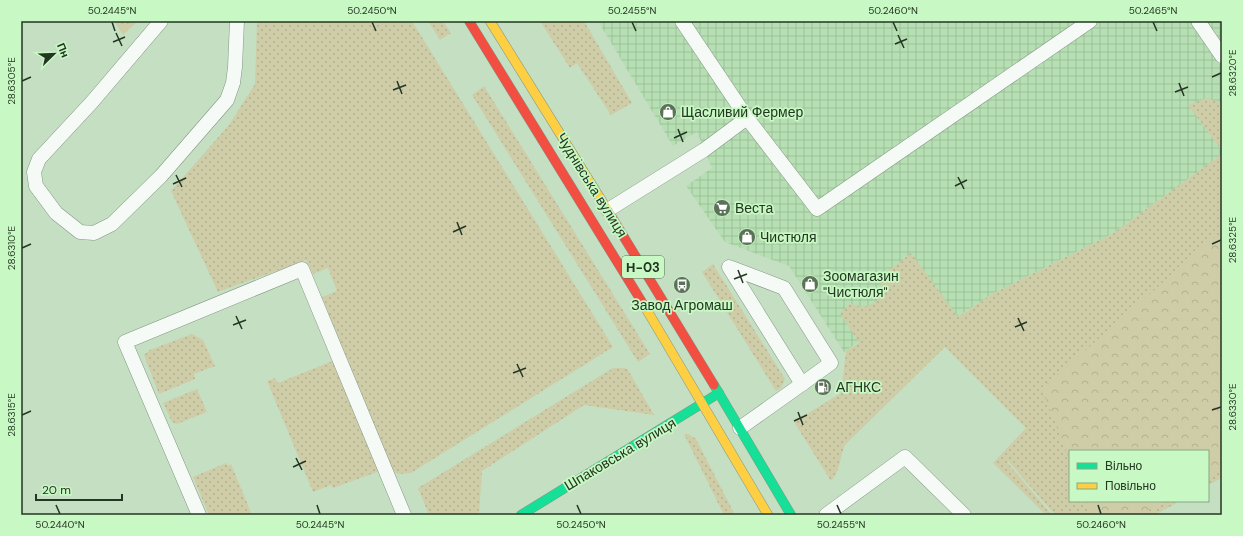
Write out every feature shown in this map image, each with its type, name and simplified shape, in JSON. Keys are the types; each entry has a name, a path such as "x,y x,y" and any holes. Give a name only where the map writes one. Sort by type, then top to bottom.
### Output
{"main road":[{"name":"Чуднівська вулиця","path":"469,21 704,404 768,515"},
{"name":"Чуднівська вулиця","path":"490,21 608,210 791,515"},
{"name":"Шпаковська вулиця","path":"521,515 564,495 655,431 704,404 719,393"}],"lane":[{"path":"161,21 92,102 39,159 34,172 36,186 56,213 80,232 94,233 112,224 161,176 227,100 233,83 237,21"},
{"path":"682,21 747,118 817,209 1090,21"},
{"path":"1198,21 1222,56"},
{"path":"608,210 704,150 747,118"},
{"path":"740,428 802,384 831,363 784,288 729,267 802,384"},
{"path":"199,515 125,342 302,269 404,515"},
{"path":"826,515 905,457 964,515"}],"shaded area":[{"path":"598,21 1222,21 1222,157 1220,156 1112,234 992,294 957,317 937,289 844,352 789,266 725,242 686,186 712,168 697,132 673,146"}],"green space":[{"path":"114,21 138,21 123,35"},
{"path":"257,21 412,21 613,347 411,473 398,474 391,470 322,297 337,291 328,268 313,274 306,260 218,292 171,191 229,125 255,84"},
{"path":"428,21 443,21 451,33 440,40"},
{"path":"540,21 584,21 632,103 611,115 577,63 570,68"},
{"path":"484,86 650,354 638,362 472,95"},
{"path":"1207,98 1222,103 1222,151 1188,105"},
{"path":"1222,154 1222,478 1209,484 1209,450 1069,450 1069,502 1178,502 1155,515 1055,515 1008,461 1007,462 1052,515 1046,515 993,463 1026,428 945,347 845,445 838,469 831,481 794,422 841,393 846,351 859,343 840,313 851,303 865,306 870,305 877,300 882,292 880,278 911,253 958,317 992,294 1112,234"},
{"path":"1216,236 1222,246 1222,470 1209,477 1209,450 1069,450 1069,458 1042,388"},
{"path":"713,264 785,379 781,388 776,391 702,272"},
{"path":"192,334 203,340 215,366 194,374 195,379 159,394 144,355 150,350"},
{"path":"335,360 380,471 333,488 331,485 313,492 267,381 275,378 278,383"},
{"path":"613,368 625,368 628,370 654,415 584,405 482,471 479,515 429,515 418,488"},
{"path":"197,389 207,412 177,424 172,422 163,403"},
{"path":"684,434 688,434 696,439 735,515 724,515"},
{"path":"226,463 228,466 231,464 252,515 209,515 193,477"},
{"path":"1086,502 1164,502 1139,515 1091,515"}],"traffic: fast":[{"path":"714,385 791,515"},
{"path":"521,515 719,393"}],"traffic: slow":[{"path":"490,21 608,211"},
{"path":"645,307 768,515"}],"traffic: jam":[{"path":"469,21 645,307"},
{"path":"608,211 714,385"}],"place":[{"name":"Щасливий Фермер","path":"668,112"},
{"name":"Веста","path":"722,208"},
{"name":"Чистюля","path":"747,237"},
{"name":"Зоомагазин \"Чистюля\"","path":"810,284"},
{"name":"Завод Агромаш","path":"682,285"},
{"name":"АГНКС","path":"823,387"}]}
